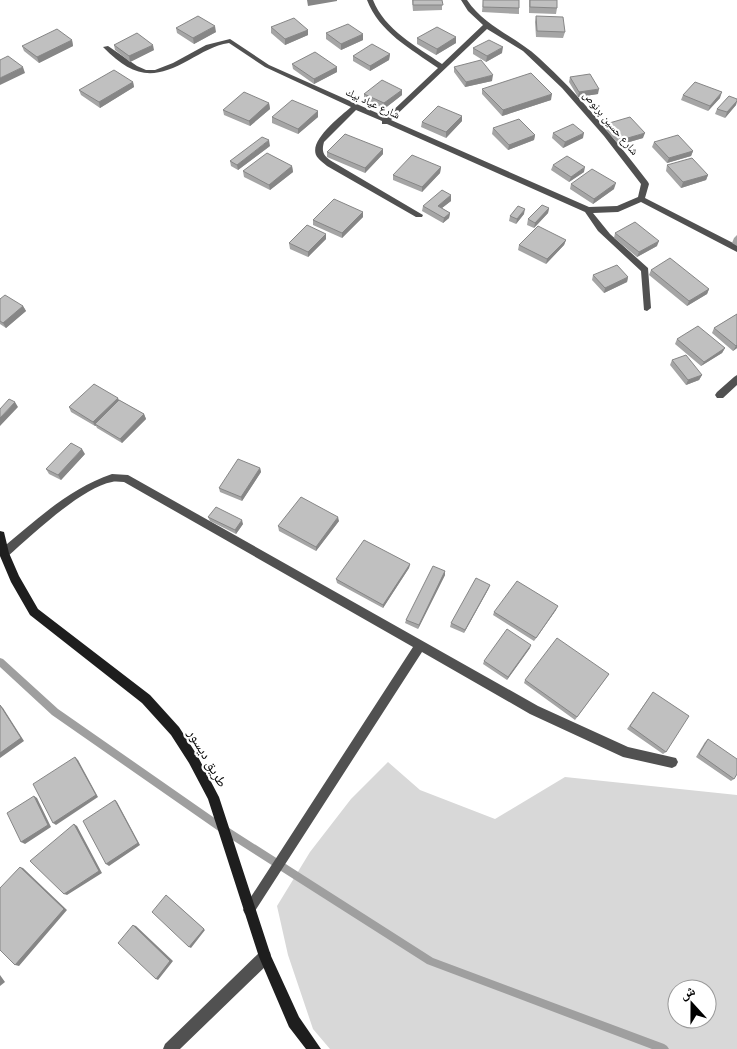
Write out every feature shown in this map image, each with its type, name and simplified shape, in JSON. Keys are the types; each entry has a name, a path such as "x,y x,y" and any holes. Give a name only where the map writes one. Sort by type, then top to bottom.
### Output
{"main road":[{"name":"طريق ديسور","path":"0,535 4,553 15,579 34,612 146,699 175,731 213,797 265,957 294,1022 314,1049"}],"street":[{"path":"370,0 378,16 391,30 442,68"},
{"name":"شارع حسين برنوص","path":"464,0 471,13 534,56 569,91 645,184 641,199"},
{"path":"386,122 487,25"},
{"name":"شارع عياد بيك","path":"106,47 143,72 151,73 169,67 210,45 230,41 267,66 386,122 486,163 588,210 618,208 641,199"},
{"path":"355,107 320,141 318,149 320,156 330,164 419,215"},
{"path":"641,199 737,249"},
{"path":"588,210 597,226 607,238 627,252 645,270 647,308"},
{"path":"720,395 737,378"},
{"path":"4,553 85,488 108,477 118,475 534,710 626,753 672,762"},
{"path":"249,910 421,645"},
{"path":"170,1049 265,957"}],"shaded area":[{"path":"388,762 420,790 495,819 565,777 737,795 737,1049 330,1049 313,1029 288,955 277,906 310,852 351,799"}],"building":[{"path":"413,0 442,0 443,5 413,5"},
{"path":"483,0 519,0 519,8 483,7"},
{"path":"530,0 557,0 557,8 530,7"},
{"path":"198,16 215,26 193,38 176,28"},
{"path":"536,16 563,17 565,32 537,31"},
{"path":"294,18 308,30 285,39 271,27"},
{"path":"348,24 363,34 341,44 326,33"},
{"path":"437,27 456,37 437,49 417,38"},
{"path":"57,29 72,40 37,57 22,46"},
{"path":"137,33 153,45 129,56 114,45"},
{"path":"489,40 503,47 487,56 473,48"},
{"path":"372,44 390,54 370,66 353,56"},
{"path":"315,52 337,67 314,79 292,64"},
{"path":"8,56 23,67 0,78 0,60"},
{"path":"481,60 493,75 466,82 454,67"},
{"path":"114,70 133,82 99,102 79,90"},
{"path":"531,73 552,94 503,110 482,89"},
{"path":"590,74 599,89 579,92 570,77"},
{"path":"382,80 402,90 384,103 364,94"},
{"path":"695,82 722,92 710,106 683,95"},
{"path":"244,92 269,103 249,121 223,110"},
{"path":"729,96 737,99 737,101 727,112 717,109"},
{"path":"292,100 318,111 298,129 272,117"},
{"path":"438,106 462,116 446,132 422,122"},
{"path":"630,117 645,133 621,140 606,124"},
{"path":"519,119 535,135 509,145 493,128"},
{"path":"573,124 584,133 565,142 553,133"},
{"path":"345,134 383,149 365,168 327,152"},
{"path":"678,135 693,151 669,158 654,142"},
{"path":"262,137 269,140 237,165 230,161"},
{"path":"267,153 292,166 269,185 243,171"},
{"path":"412,155 441,167 422,187 393,175"},
{"path":"567,156 585,167 571,177 553,165"},
{"path":"692,158 708,175 683,182 667,165"},
{"path":"592,169 616,183 594,199 571,184"},
{"path":"442,190 451,195 438,206 450,213 444,218 423,206"},
{"path":"334,199 363,212 342,233 313,220"},
{"path":"542,205 549,208 535,223 528,219"},
{"path":"518,206 525,209 517,219 510,216"},
{"path":"635,222 659,241 639,252 615,233"},
{"path":"307,225 326,234 308,252 289,243"},
{"path":"538,226 566,240 547,259 519,245"},
{"path":"670,258 709,289 689,301 651,270"},
{"path":"617,265 628,277 605,288 593,275"},
{"path":"5,295 23,306 3,323 0,321 0,299"},
{"path":"737,314 737,345 736,346 714,328"},
{"path":"698,326 725,348 704,362 677,339"},
{"path":"686,355 702,375 688,380 672,360"},
{"path":"94,384 118,398 93,422 69,407"},
{"path":"9,399 15,402 0,418 0,409"},
{"path":"119,400 144,414 120,439 95,424"},
{"path":"71,443 82,449 58,475 46,469"},
{"path":"238,459 260,468 241,497 219,488"},
{"path":"301,497 338,517 316,547 278,526"},
{"path":"216,507 242,520 235,530 208,517"},
{"path":"364,540 410,564 383,605 336,579"},
{"path":"433,566 445,571 419,625 406,620"},
{"path":"476,578 490,585 465,630 451,623"},
{"path":"517,581 558,606 536,638 494,612"},
{"path":"507,629 531,645 508,677 484,661"},
{"path":"557,638 609,674 577,717 525,680"},
{"path":"653,692 689,716 666,752 630,726"},
{"path":"0,705 21,738 0,753"},
{"path":"708,739 737,759 737,774 734,779 699,754"},
{"path":"75,757 96,795 53,823 33,784"},
{"path":"34,796 48,825 21,842 7,813"},
{"path":"115,800 138,843 106,864 83,821"},
{"path":"74,824 99,871 64,894 30,861"},
{"path":"20,867 64,909 15,965 0,950 0,888"},
{"path":"166,895 204,929 189,947 152,912"},
{"path":"133,925 170,961 156,979 118,943"}],"waterway":[{"path":"0,662 55,712 223,829 430,961 664,1049"}]}
